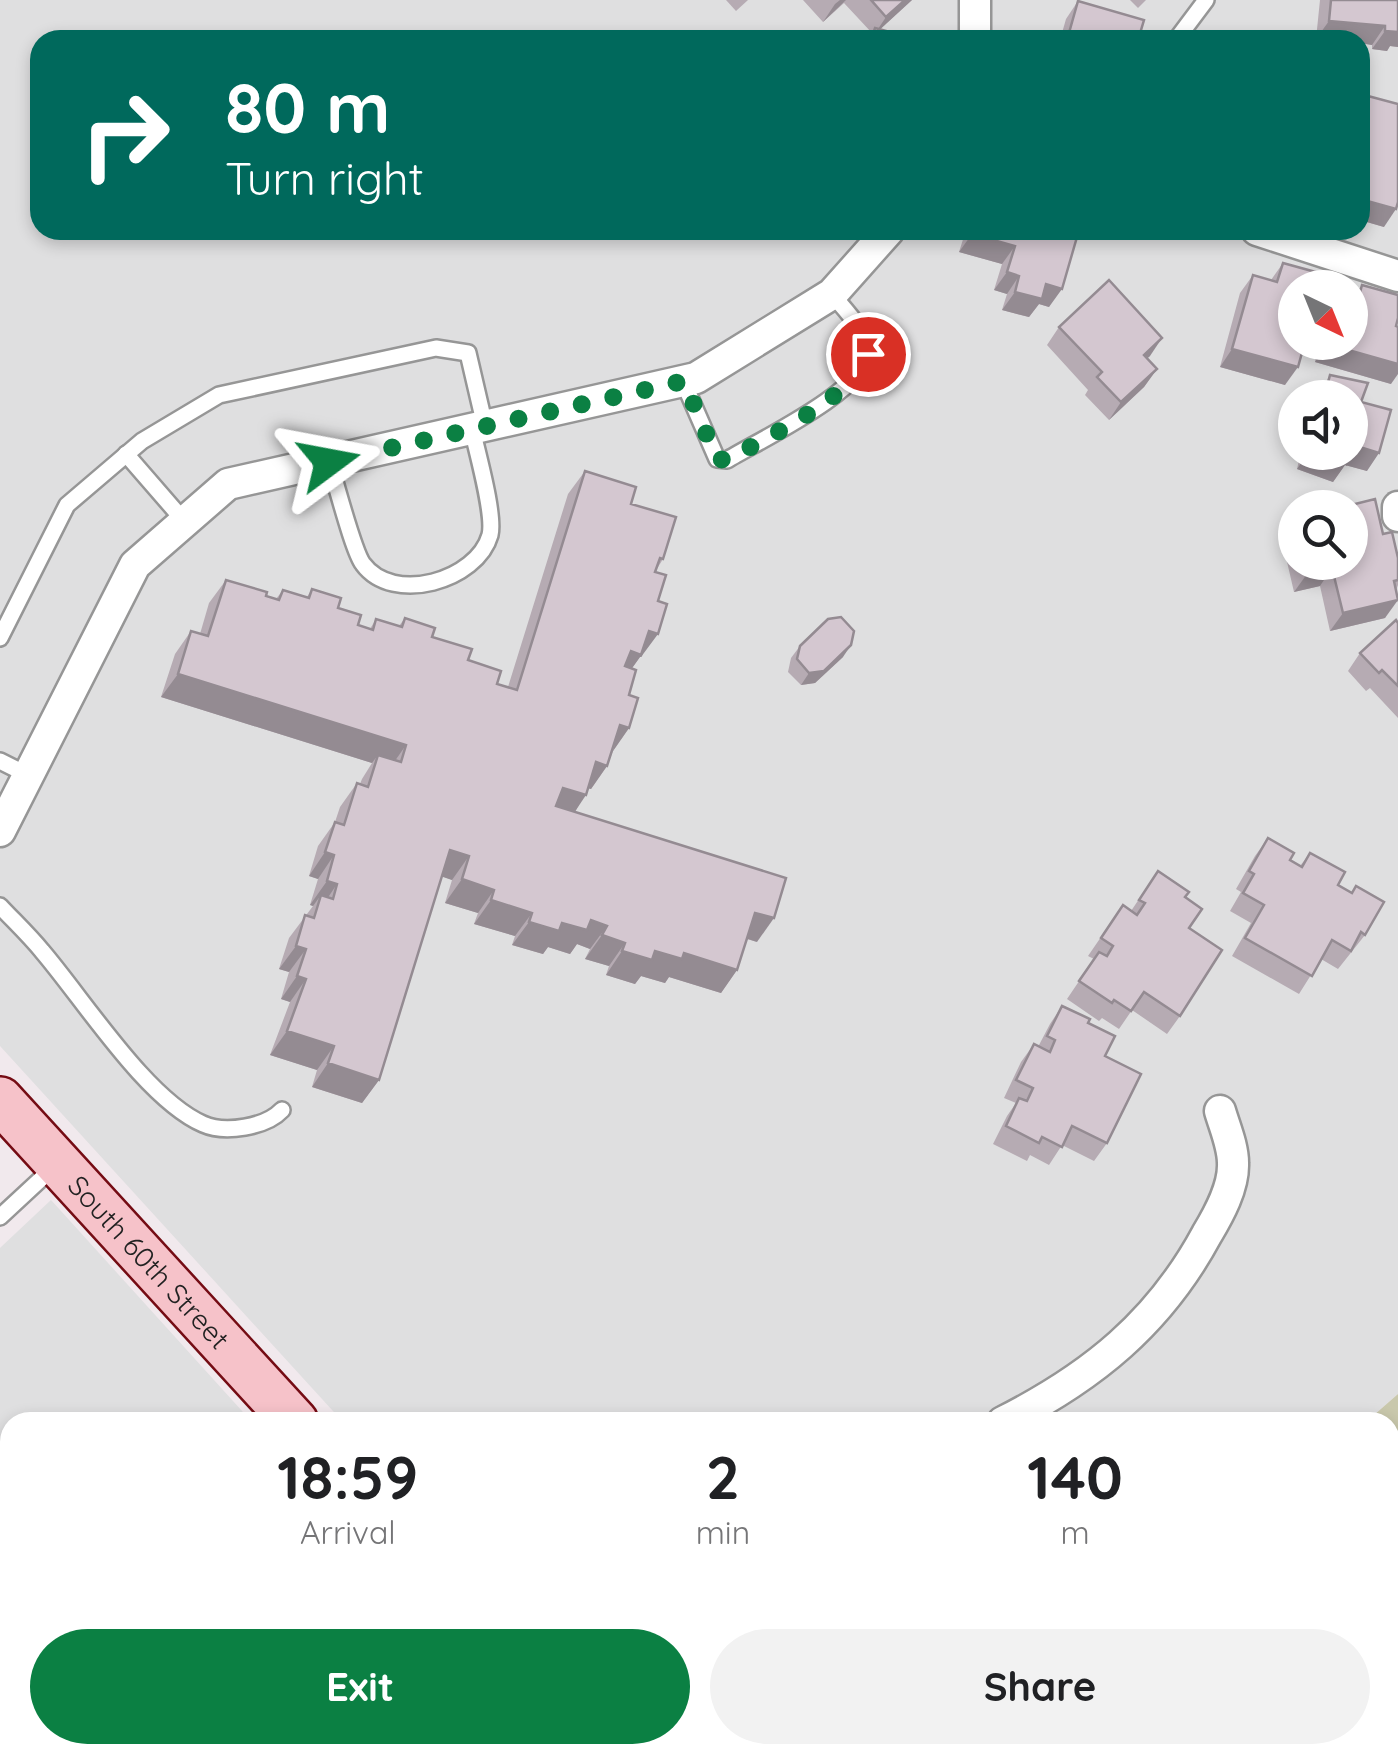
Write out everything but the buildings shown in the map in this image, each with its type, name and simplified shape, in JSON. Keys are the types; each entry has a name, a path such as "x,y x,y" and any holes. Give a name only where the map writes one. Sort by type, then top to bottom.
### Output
{"street":[{"path":"975,0 975,30"},
{"path":"0,831 135,566 228,484 696,378 832,294 880,240"},
{"path":"1288,240 1398,276"},
{"path":"1398,507 1398,516"},
{"name":"South 60th Street","path":"0,1100 287,1412"},
{"path":"1023,1412 1052,1398 1120,1348 1153,1314 1192,1261 1219,1213 1234,1165 1220,1111"}],"lane":[{"path":"1184,30 1206,0"},
{"path":"684,381 717,459 727,460 824,402 856,378 865,364 866,343 832,294"},
{"path":"0,638 67,505 142,441 219,394 436,348 468,354 490,534 468,570 412,587 386,582 362,564 329,462"},
{"path":"126,454 185,522"},
{"path":"0,761 30,776"},
{"path":"0,906 40,948 166,1102 206,1126 231,1129 274,1118 282,1110"},
{"path":"0,1217 58,1163"}],"shaded area":[{"path":"0,0 1398,0 1398,1394 1377,1412 334,1412 0,1046"},
{"path":"51,1200 243,1412 0,1412 0,1248"}],"green space":[{"path":"1398,1394 1398,1412 1377,1412"}],"route":[{"path":"329,462 684,381 717,459 727,460 824,402 856,378 868,354"}]}
